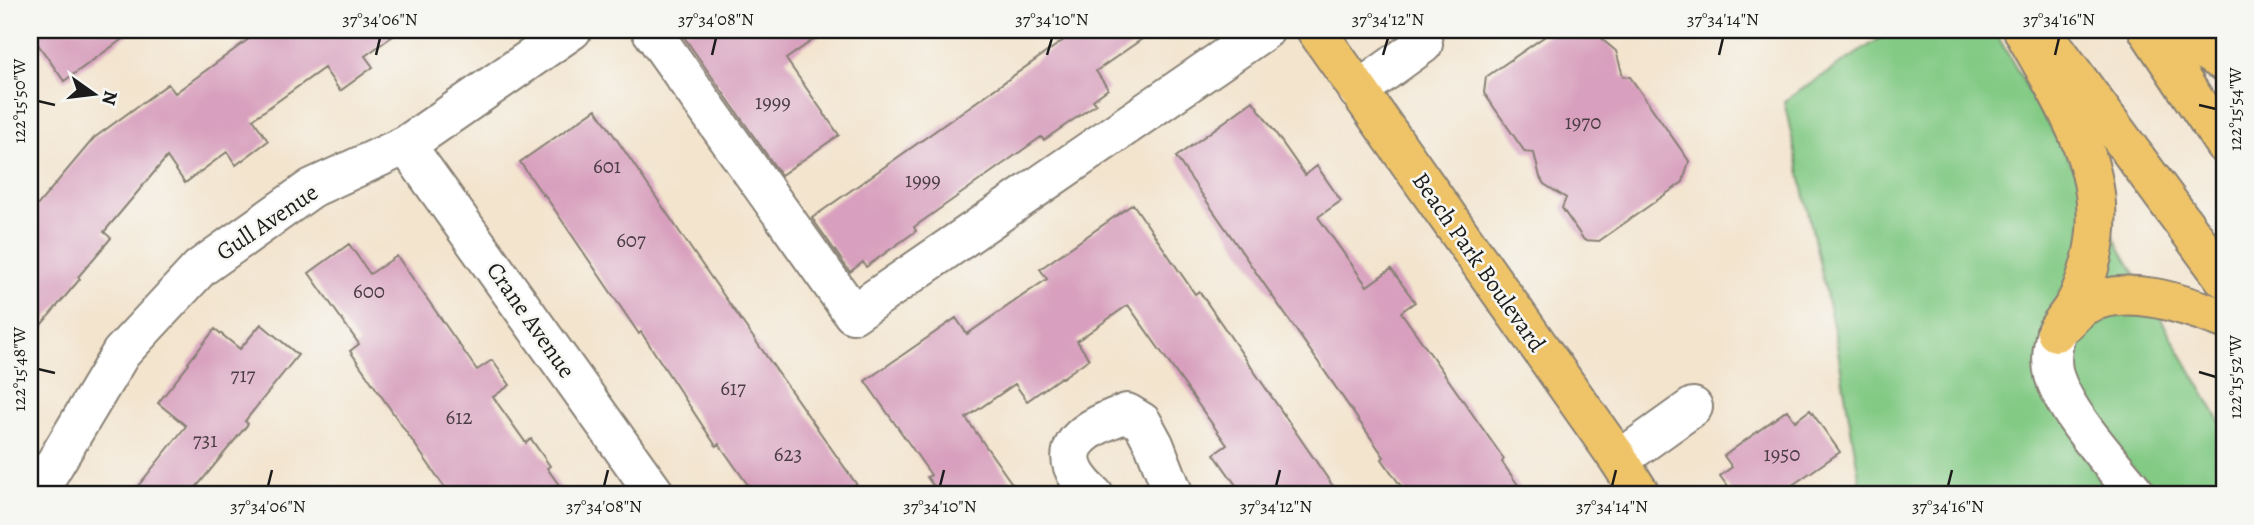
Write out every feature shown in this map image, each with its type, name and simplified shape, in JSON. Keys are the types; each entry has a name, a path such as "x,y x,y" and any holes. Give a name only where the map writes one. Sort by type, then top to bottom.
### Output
{"main road":[{"name":"Beach Park Boulevard","path":"1316,30 1641,495"},
{"path":"2023,30 2070,116 2086,154 2097,196 2097,232 2092,261 2078,298 2056,332"},
{"path":"2042,30 2224,278"},
{"path":"2148,30 2224,144"},
{"path":"2175,30 2224,62"},
{"path":"2056,332 2083,305 2111,295 2136,295 2161,300 2224,319"}],"street":[{"name":"Gull Avenue","path":"41,495 48,475 121,353 200,268 312,188 406,145 572,30"},
{"path":"650,30 853,313 1265,30"},
{"path":"1358,91 1423,44"},
{"name":"Crane Avenue","path":"406,145 656,495"},
{"path":"2056,332 2051,354 2054,374 2064,398 2137,495"},
{"path":"1619,460 1693,407"},
{"path":"1094,495 1074,474 1069,459 1073,446 1084,434 1127,413 1142,422 1154,444 1174,495"}],"green space":[{"path":"1893,30 1994,30 2224,428 2224,495 1862,495 1836,339 1784,101"}],"building":[{"path":"30,30 135,30 64,81"},
{"path":"261,30 401,30 365,56 373,67 340,91 324,68 253,119 268,141 236,165 227,152 185,183 167,157 104,232 111,238 30,338 30,214 94,138 168,84 175,93"},
{"path":"679,30 827,30 786,59 839,135 781,175"},
{"path":"1078,30 1155,30 1096,71 1108,89 1093,100 1096,104 1044,140 1041,137 914,227 916,231 866,267 863,262 850,272 812,218"},
{"path":"1554,30 1597,30 1604,41 1616,51 1623,76 1630,77 1689,161 1683,182 1599,241 1584,240 1562,208 1566,198 1544,184 1534,153 1525,152 1484,93 1486,77"},
{"path":"1253,101 1305,175 1317,166 1341,201 1318,217 1367,286 1391,269 1415,302 1401,312 1504,459 1502,462 1525,495 1407,495 1382,459 1384,457 1176,157"},
{"path":"596,109 864,495 755,495 719,444 716,446 641,332 639,334 520,162"},
{"path":"1133,204 1195,294 1199,291 1339,495 1243,495 1214,454 1227,445 1128,305 1077,341 1089,359 1062,378 1027,401 1015,384 966,418 1020,495 940,495 927,477 931,475 865,381 956,318 967,334 1047,279 1040,269"},
{"path":"349,244 370,274 397,256 477,370 492,360 510,385 493,397 526,443 531,439 566,495 450,495 350,351 359,344 309,273"},
{"path":"261,324 298,355 245,421 248,424 190,495 131,495 186,426 158,403 188,363 215,329 240,349"},
{"path":"1787,410 1795,421 1810,410 1840,452 1778,495 1734,495 1720,476 1732,467 1724,456"}]}
